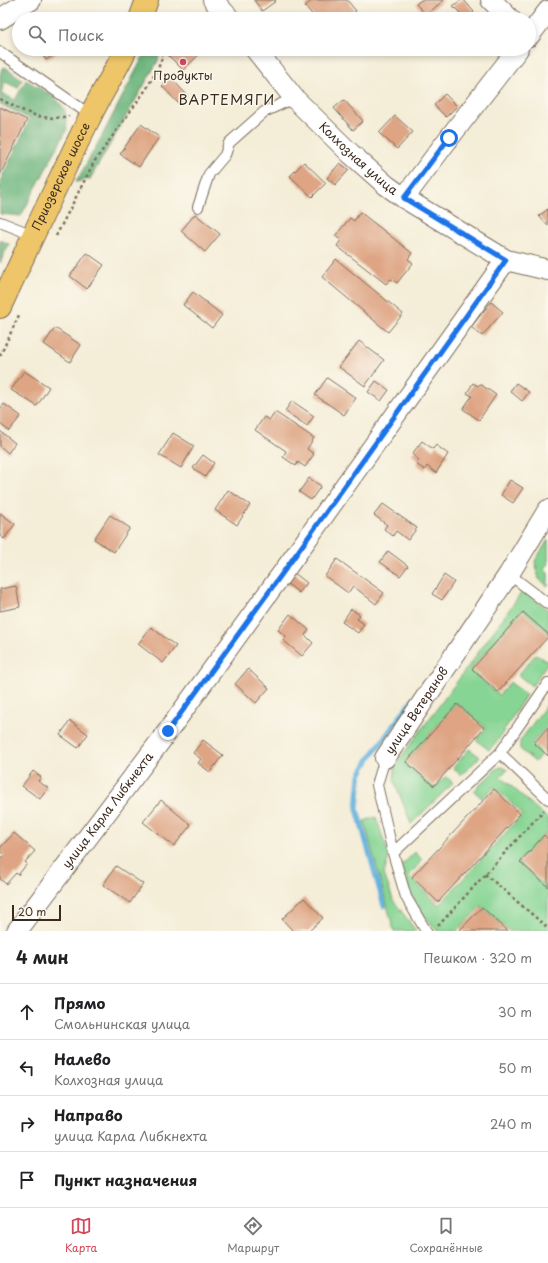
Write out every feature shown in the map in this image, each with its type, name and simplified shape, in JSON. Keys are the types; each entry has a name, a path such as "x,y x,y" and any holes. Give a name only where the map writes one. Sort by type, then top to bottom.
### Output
{"main road":[{"path":"143,12 147,0"},
{"name":"Приозерское шоссе","path":"10,309 33,235 88,114 116,71 123,56"}],"street":[{"path":"0,19 31,0"},
{"path":"213,0 224,12"},
{"path":"491,0 503,12"},
{"path":"536,27 548,11"},
{"name":"Колхозная улица","path":"261,56 294,98 351,154 386,185 404,198 506,260 548,270"},
{"path":"404,198 513,56"},
{"name":"улица Карла Либкнехта","path":"17,931 168,731 506,260"},
{"name":"улица Ветеранов","path":"385,758 509,574 548,510"}],"lane":[{"path":"0,52 88,114"},
{"path":"198,207 209,174 225,155 228,143 264,112 294,98"},
{"path":"0,222 33,235"},
{"path":"509,574 548,604"},
{"path":"394,853 500,753 548,683"},
{"path":"500,753 548,799"},
{"name":"улица Ветеранов","path":"385,758 377,784 406,897 426,931"}],"path":[{"path":"56,236 94,162 147,88 160,64 162,56"},
{"path":"0,100 27,114 55,119 88,114"},
{"path":"0,356 10,309"},
{"path":"434,931 548,805"},
{"path":"485,874 548,928"}],"green space":[{"path":"143,56 159,56 158,61 90,179 76,182"},
{"path":"5,67 22,79 18,88 5,82 1,93 15,100 26,80 58,100 65,111 66,116 67,129 21,216 0,214 0,181 30,119 0,104 0,76 2,68"},
{"path":"0,240 9,244 0,263"},
{"path":"548,540 548,564 544,569 548,573 548,586 539,579 535,561"},
{"path":"522,592 525,592 548,610 548,632 523,610 470,670 499,695 510,682 526,695 498,740 489,750 476,740 486,728 457,703 405,763 434,788 446,776 453,783 411,824 394,780 395,765"},
{"path":"536,654 548,662 532,686 518,675"},
{"path":"548,703 548,725 532,743 542,753 535,762 520,749 520,741"},
{"path":"469,749 480,757 461,775 453,768"},
{"path":"501,767 507,770 500,776 548,819 548,836 545,834 518,862 548,889 548,931 509,931 481,906 457,931 437,931 417,906 406,882 401,866 415,852 422,860 409,876 439,905 523,814 494,787 482,798 474,791 496,769"},
{"path":"376,817 389,856 384,874 393,900 416,931 394,931 364,821"}],"building":[{"path":"254,0 275,0 276,1 262,11"},
{"path":"313,0 347,0 356,11 310,12 305,6"},
{"path":"421,0 444,0 430,12 423,12 416,4"},
{"path":"461,0 464,0 474,12 459,12 453,6"},
{"path":"43,56 52,56 46,60"},
{"path":"169,56 198,56 183,70"},
{"path":"171,78 187,95 178,103 162,86"},
{"path":"445,94 457,106 446,117 434,105"},
{"path":"344,100 363,121 353,130 334,108"},
{"path":"0,107 27,120 0,175"},
{"path":"395,116 413,132 397,149 379,133"},
{"path":"141,124 159,137 139,167 120,154"},
{"path":"304,162 326,183 312,197 290,176"},
{"path":"340,163 349,170 335,185 327,178"},
{"path":"548,209 548,226 539,216"},
{"path":"360,212 412,253 408,259 413,263 397,283 391,279 386,284 337,246 341,240 335,236 350,218 354,221"},
{"path":"195,214 220,234 205,252 181,231"},
{"path":"87,253 104,265 87,289 70,276"},
{"path":"336,259 403,314 388,332 322,277"},
{"path":"193,292 222,315 212,328 183,305"},
{"path":"491,302 503,312 482,336 471,327"},
{"path":"55,328 81,345 70,362 44,344"},
{"path":"359,341 384,360 365,386 339,367"},
{"path":"24,371 49,387 37,406 11,390"},
{"path":"327,378 356,398 344,415 315,395"},
{"path":"376,381 389,390 381,401 368,392"},
{"path":"473,383 478,386 480,384 496,395 479,420 463,409 472,396 467,393"},
{"path":"516,383 529,392 522,401 510,391"},
{"path":"292,401 314,416 307,426 285,411"},
{"path":"4,404 21,416 9,431 0,424 0,409"},
{"path":"275,412 314,438 307,449 314,454 305,467 298,462 296,466 283,457 286,451 255,430 264,417 270,420"},
{"path":"0,431 15,443 8,453 0,446"},
{"path":"173,433 194,446 181,468 159,455"},
{"path":"422,441 433,449 436,445 448,454 436,473 427,466 425,470 416,464 419,460 412,454"},
{"path":"203,455 214,463 205,477 193,468"},
{"path":"309,478 321,486 311,500 299,492"},
{"path":"510,480 523,488 513,503 501,495"},
{"path":"228,490 250,505 237,525 215,510"},
{"path":"383,504 417,528 408,540 396,531 393,536 384,529 387,525 374,515"},
{"path":"0,513 15,524 4,539 0,536"},
{"path":"110,515 130,528 114,552 94,539"},
{"path":"388,551 408,566 400,576 380,562"},
{"path":"337,559 384,593 376,604 353,586 348,593 325,576"},
{"path":"293,572 307,583 299,593 285,582"},
{"path":"444,575 454,582 442,600 432,594"},
{"path":"16,586 20,607 0,611 0,589"},
{"path":"351,609 360,615 357,619 364,624 358,633 342,622"},
{"path":"523,612 548,634 548,637 498,692 472,669"},
{"path":"290,614 309,630 305,635 313,643 302,656 283,640 286,636 278,630"},
{"path":"151,627 176,646 163,663 138,644"},
{"path":"248,669 269,688 256,703 235,684"},
{"path":"457,704 484,728 434,786 406,762"},
{"path":"70,721 88,734 78,748 60,735"},
{"path":"548,727 548,756 534,743"},
{"path":"203,740 223,755 210,772 198,763 201,759 193,753"},
{"path":"33,771 41,777 38,781 48,788 40,799 22,786"},
{"path":"494,789 520,814 438,902 412,877"},
{"path":"161,800 191,825 174,846 143,822"},
{"path":"14,833 35,851 25,862 27,864 18,875 16,873 6,884 0,879 0,859 4,855 0,851 0,848"},
{"path":"544,835 548,839 548,887 520,862"},
{"path":"116,866 143,884 130,903 103,885"},
{"path":"304,898 323,918 309,931 293,931 282,919"},
{"path":"482,907 508,931 459,931"}],"waterway":[{"path":"384,906 357,809 360,775 369,759 413,699"}],"place":[{"name":"Продукты","path":"183,62"}],"district":[{"name":"ВАРТЕМЯГИ","path":"227,100"}],"route":[{"path":"168,731 506,260 404,198 449,138"}]}
